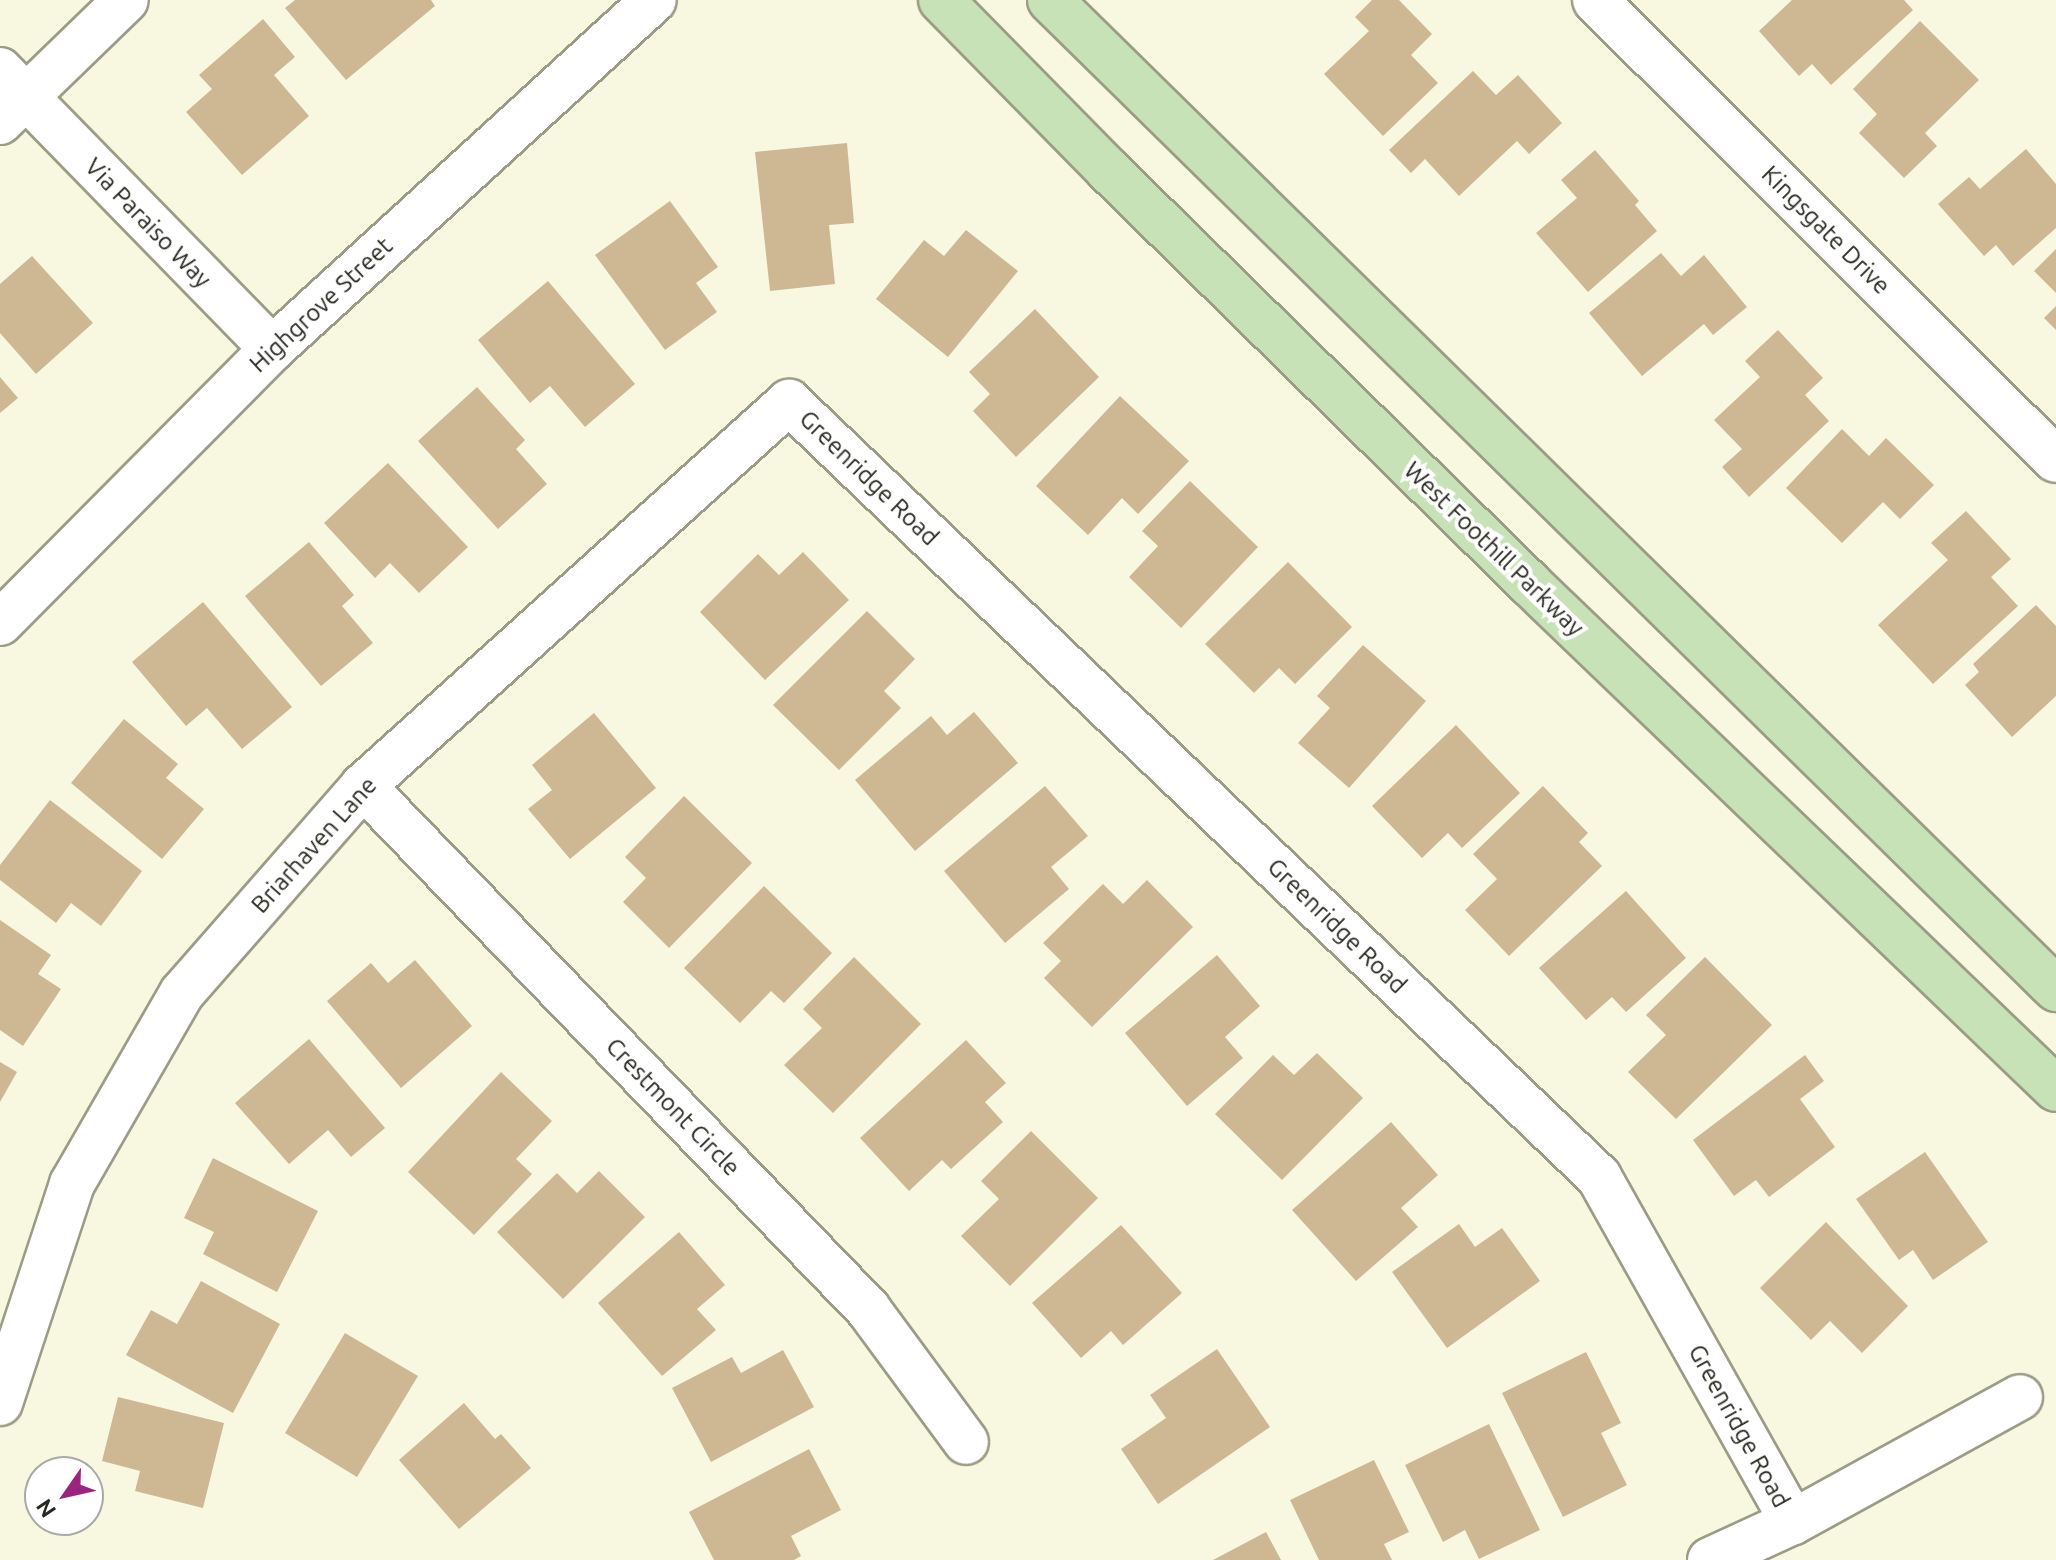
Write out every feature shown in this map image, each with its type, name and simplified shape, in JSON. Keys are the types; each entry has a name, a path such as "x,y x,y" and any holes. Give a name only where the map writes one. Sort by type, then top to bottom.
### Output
{"main road":[{"name":"West Foothill Parkway","path":"941,0 1119,181 1530,584 2056,1089"},
{"path":"1050,0 2056,989"}],"street":[{"path":"8,97 126,0"},
{"name":"Highgrove Street","path":"0,623 272,349 654,0"},
{"name":"Kingsgate Drive","path":"1595,0 2056,460"},
{"name":"Via Paraiso Way","path":"8,97 272,349"},
{"name":"Briarhaven Lane","path":"0,1403 72,1184 182,993 363,786 789,402"},
{"name":"Greenridge Road","path":"789,402 1599,1177 1793,1522"},
{"name":"Crestmont Circle","path":"363,786 868,1309 966,1442"},
{"path":"1710,1560 1793,1522 2020,1397"}],"building":[{"path":"295,0 431,0 435,6 346,80 285,8"},
{"path":"1372,0 1399,0 1432,34 1411,55 1438,83 1383,136 1324,74 1369,31 1355,17"},
{"path":"1792,0 1904,0 1913,10 1831,85 1812,64 1799,76 1759,31"},
{"path":"263,19 295,57 274,75 309,116 242,175 186,112 212,89 199,75"},
{"path":"1920,21 1979,80 1925,133 1937,146 1904,178 1859,133 1877,114 1853,89"},
{"path":"1473,71 1496,95 1518,75 1562,123 1529,154 1517,141 1459,196 1425,159 1411,173 1389,150"},
{"path":"847,143 854,223 829,225 835,284 770,291 755,152"},
{"path":"2026,149 2056,184 2056,228 2013,266 1996,245 1984,256 1938,204 1969,177 1980,189"},
{"path":"1595,150 1639,201 1635,205 1657,231 1588,292 1536,233 1577,198 1561,180"},
{"path":"670,201 718,267 696,283 717,312 665,350 595,255"},
{"path":"966,230 1018,271 948,357 876,299 924,240 944,256"},
{"path":"2056,249 2056,293 2034,271"},
{"path":"1661,253 1681,276 1704,255 1747,307 1713,335 1704,324 1642,376 1589,313"},
{"path":"32,256 93,323 36,374 0,333 0,284"},
{"path":"548,281 635,384 585,427 550,386 530,403 478,340"},
{"path":"2056,306 2056,330 2044,318"},
{"path":"1035,309 1099,377 1016,457 973,411 990,394 969,372"},
{"path":"1778,330 1823,378 1805,395 1829,421 1749,497 1722,467 1742,449 1714,420 1760,377 1745,361"},
{"path":"0,377 18,398 0,413"},
{"path":"477,387 525,440 516,449 547,484 498,529 418,441"},
{"path":"1120,396 1189,461 1138,514 1122,498 1088,535 1036,486"},
{"path":"1842,429 1869,456 1886,438 1934,485 1900,519 1883,502 1842,543 1786,488"},
{"path":"388,463 468,547 419,593 390,563 375,578 324,523"},
{"path":"1190,481 1258,547 1181,628 1129,577 1158,546 1142,531"},
{"path":"1966,511 2011,559 1991,577 2018,606 1933,684 1878,625 1948,560 1931,543"},
{"path":"309,542 354,595 342,606 373,643 321,686 245,596"},
{"path":"803,552 849,600 765,680 700,612 758,554 779,575"},
{"path":"1288,562 1352,627 1295,684 1279,668 1254,693 1205,644"},
{"path":"203,602 292,707 242,749 207,708 186,726 132,662"},
{"path":"2036,605 2056,626 2056,696 2012,737 1965,685 1979,672 1973,664"},
{"path":"867,611 915,659 884,691 901,708 839,770 773,705"},
{"path":"1363,645 1426,701 1349,788 1298,743 1330,708 1317,696"},
{"path":"974,712 1018,763 915,851 855,780 931,716 947,735"},
{"path":"594,713 656,788 570,859 528,809 552,790 532,765"},
{"path":"124,719 178,764 166,778 204,809 162,859 71,783"},
{"path":"1456,725 1520,793 1462,848 1448,833 1422,858 1372,806"},
{"path":"1045,786 1088,836 1051,867 1069,889 1005,943 944,871"},
{"path":"1543,786 1588,833 1579,842 1602,866 1509,956 1465,910 1497,879 1473,854"},
{"path":"684,796 752,863 669,948 623,902 646,878 625,857"},
{"path":"50,800 142,871 101,926 71,903 56,923 0,880 0,865"},
{"path":"1147,880 1193,927 1092,1027 1044,978 1061,961 1043,943 1103,884 1123,904"},
{"path":"764,886 832,953 784,1003 771,991 740,1023 684,968"},
{"path":"1626,891 1686,958 1626,1012 1612,997 1586,1020 1539,968"},
{"path":"0,920 51,955 38,974 61,989 23,1046 0,1030"},
{"path":"1217,955 1260,1006 1225,1037 1243,1058 1187,1106 1125,1033"},
{"path":"854,957 921,1024 833,1113 784,1065 822,1028 803,1009"},
{"path":"1705,957 1772,1025 1676,1119 1628,1072 1666,1035 1646,1015"},
{"path":"415,960 472,1026 401,1088 327,1001 371,963 388,983"},
{"path":"309,1039 385,1128 351,1157 328,1130 289,1164 235,1103"},
{"path":"966,1040 1006,1083 985,1102 1003,1122 951,1169 942,1160 909,1191 860,1138"},
{"path":"1317,1053 1363,1098 1282,1180 1215,1114 1273,1055 1294,1075"},
{"path":"1805,1055 1824,1081 1800,1099 1835,1147 1769,1197 1756,1180 1734,1196 1693,1140"},
{"path":"0,1062 17,1072 0,1102"},
{"path":"501,1072 552,1121 516,1159 532,1174 474,1235 408,1172"},
{"path":"1391,1122 1438,1175 1401,1208 1418,1227 1356,1281 1292,1210"},
{"path":"1031,1131 1098,1198 1010,1286 961,1236 999,1199 981,1181"},
{"path":"1925,1152 1988,1242 1933,1280 1913,1250 1899,1260 1856,1199"},
{"path":"213,1158 318,1211 277,1292 203,1254 214,1232 184,1218"},
{"path":"599,1171 645,1217 563,1299 497,1232 557,1173 577,1193"},
{"path":"1826,1222 1908,1306 1862,1353 1830,1321 1811,1340 1760,1288"},
{"path":"1459,1224 1475,1247 1502,1228 1540,1281 1447,1348 1392,1272"},
{"path":"1121,1225 1182,1293 1123,1345 1111,1331 1081,1358 1032,1303"},
{"path":"679,1232 725,1285 697,1309 716,1330 662,1376 598,1303"},
{"path":"201,1281 280,1324 233,1413 126,1355 151,1310 177,1324"},
{"path":"345,1333 418,1376 357,1477 285,1433"},
{"path":"1217,1349 1270,1427 1158,1504 1121,1449 1166,1418 1150,1395"},
{"path":"783,1350 814,1407 711,1462 672,1388 732,1357 741,1373"},
{"path":"1586,1352 1621,1423 1601,1433 1627,1485 1563,1517 1502,1393"},
{"path":"118,1397 224,1423 203,1508 135,1491 140,1471 104,1462"},
{"path":"464,1403 495,1439 501,1434 531,1468 459,1529 399,1460"},
{"path":"1489,1424 1540,1530 1479,1559 1465,1530 1443,1542 1405,1465"},
{"path":"809,1449 841,1510 791,1536 801,1556 794,1560 714,1560 689,1512"},
{"path":"1374,1460 1409,1532 1384,1544 1392,1560 1319,1560 1290,1500"},
{"path":"1266,1532 1281,1560 1213,1560"}]}
